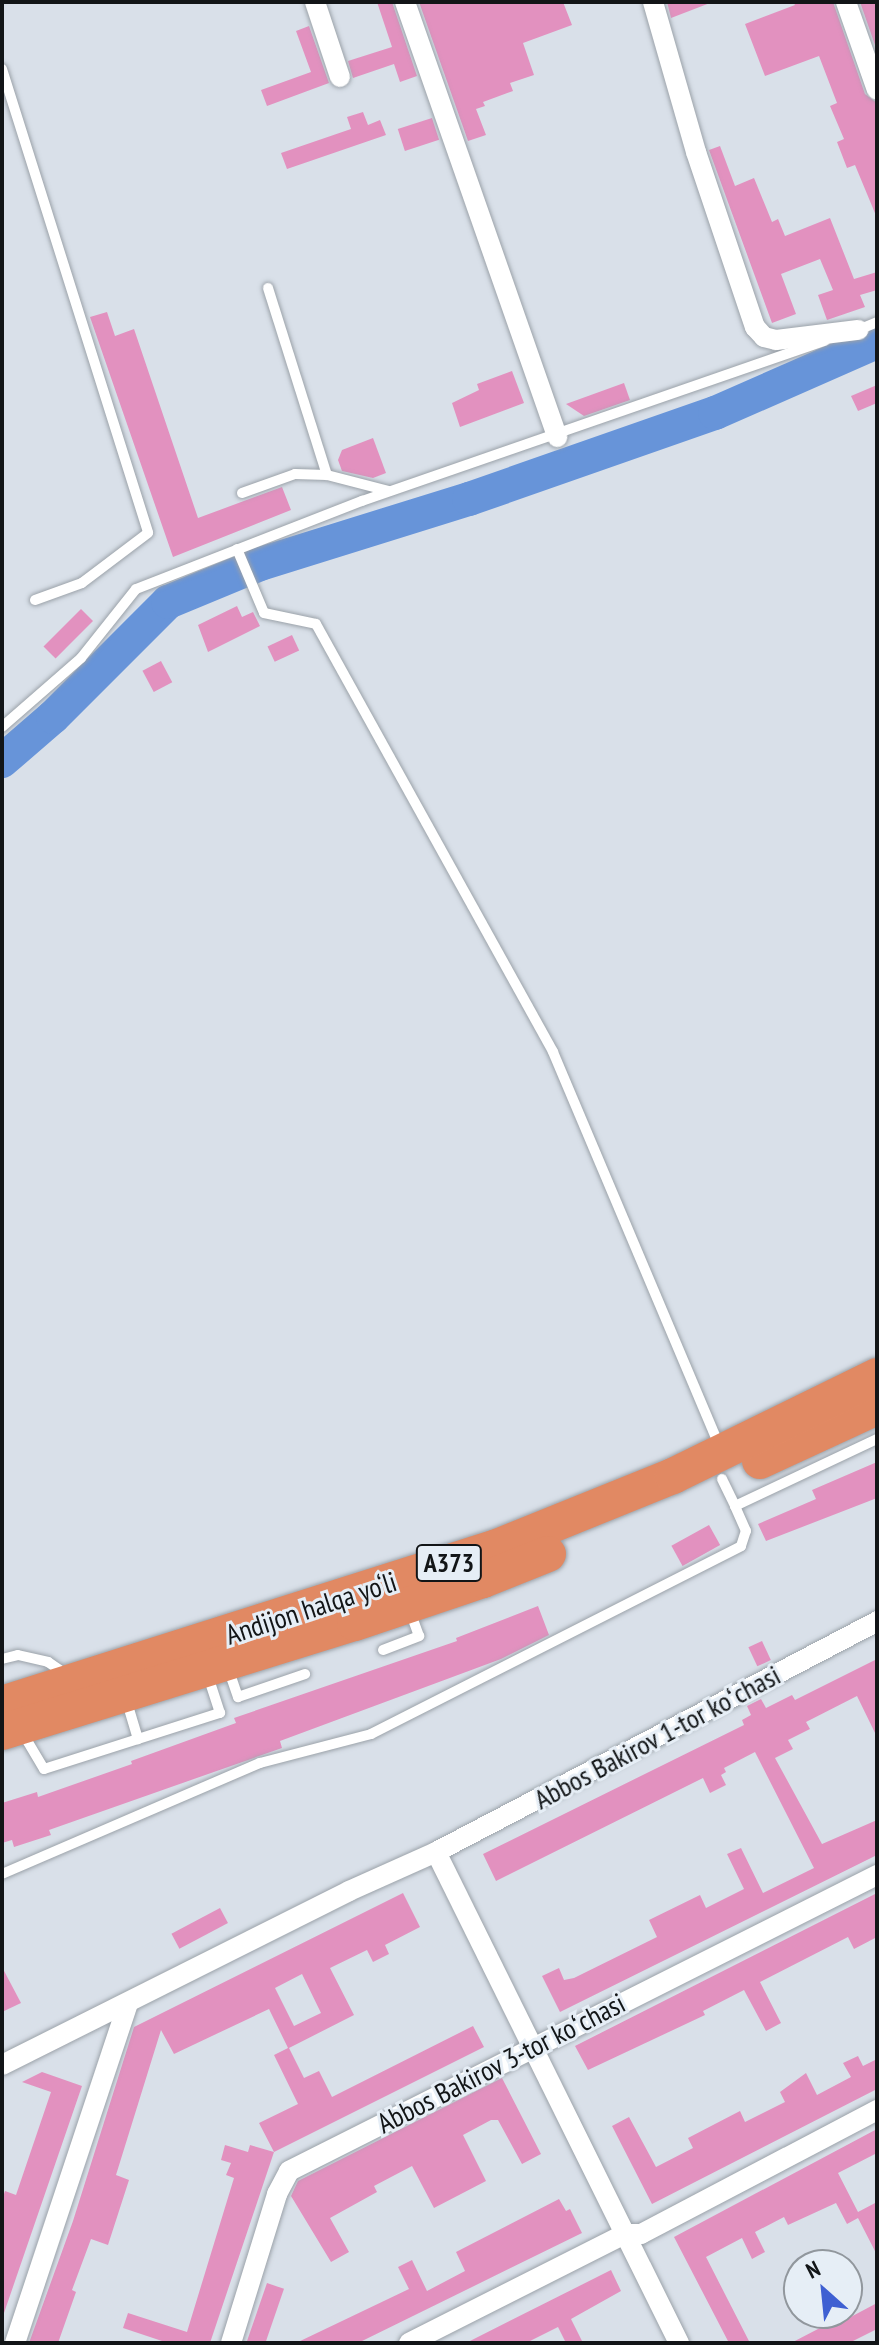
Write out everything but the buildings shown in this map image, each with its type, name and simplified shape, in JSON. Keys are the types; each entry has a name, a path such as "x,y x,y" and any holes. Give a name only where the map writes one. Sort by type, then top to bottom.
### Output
{"highway":[{"name":"Andijon halqa yo‘li","path":"8,1721 77,1683 497,1547 726,1479 877,1376"},
{"name":"Andijon halqa yo‘li","path":"8,1721 124,1694 498,1574 726,1479 877,1407"}],"street":[{"path":"315,2 340,77"},
{"path":"405,2 557,437"},
{"path":"653,2 696,152 755,327 764,337 776,340 868,326"},
{"path":"846,2 877,90"},
{"name":"Abbos Bakirov 1-tor koʻchasi","path":"2,2065 349,1891 436,1852 877,1621"},
{"path":"436,1852 679,2343"},
{"name":"Abbos Bakirov 3-tor koʻchasi","path":"231,2343 277,2194 289,2171 877,1875"},
{"path":"15,2343 128,2003"},
{"path":"409,2343 625,2234 641,2234 877,2110"}],"lane":[{"path":"2,69 148,533 82,583 35,600"},
{"path":"268,288 327,475"},
{"path":"2,727 81,658 136,589 238,553 391,492 557,437 868,326"},
{"path":"242,493 295,474 327,475 391,492"},
{"path":"2,1874 260,1763 371,1734 741,1546 746,1531 553,1052 316,624 264,613 238,553"},
{"path":"726,1479 877,1439"},
{"path":"383,1650 419,1636 408,1605"},
{"path":"2,1659 18,1655 48,1662 77,1683"},
{"path":"216,1666 238,1697 305,1674"},
{"path":"8,1721 44,1769 220,1713 216,1666"},
{"path":"124,1694 138,1739"}],"waterway":[{"path":"2,761 53,717 168,602 260,564 469,499 715,413 877,342"}]}
